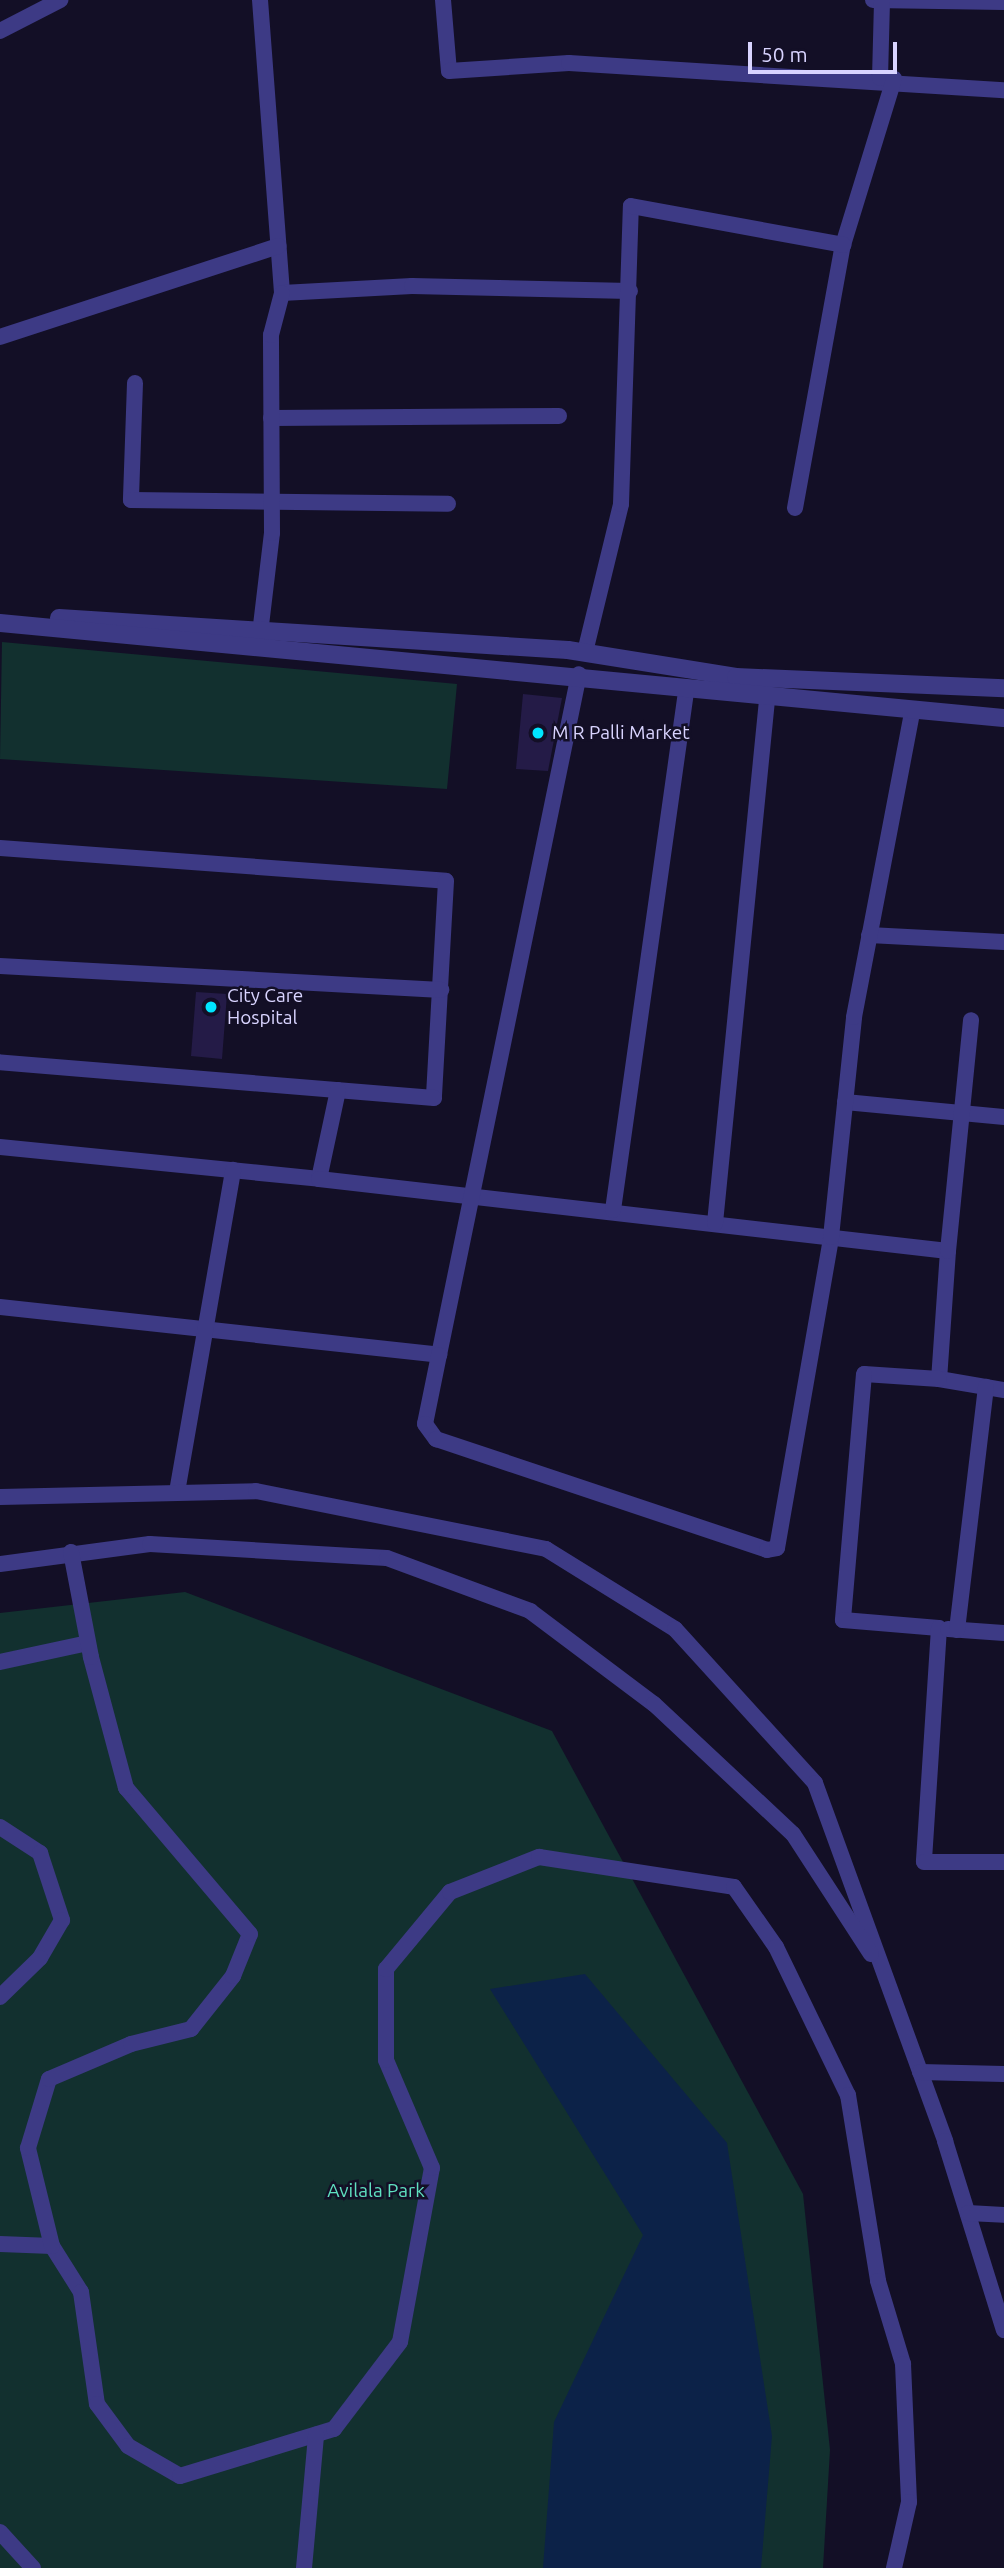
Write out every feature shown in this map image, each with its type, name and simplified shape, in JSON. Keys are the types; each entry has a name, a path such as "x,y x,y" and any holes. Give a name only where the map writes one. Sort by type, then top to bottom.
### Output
{"street":[{"path":"0,31 60,0"},
{"path":"259,639 272,500 271,335 282,293 260,0"},
{"path":"443,0 449,71 569,63 887,78 1004,90"},
{"path":"873,0 1004,2"},
{"path":"795,508 843,245 887,78 882,1"},
{"path":"584,652 621,503 631,206 843,245"},
{"path":"0,337 279,246"},
{"path":"282,293 412,286 630,291"},
{"path":"135,383 131,500 449,504"},
{"path":"271,418 559,416"},
{"path":"0,614 579,674 686,692 912,713 1004,718"},
{"path":"0,623 259,639 584,652 736,677 1004,688"},
{"path":"579,674 425,1424 436,1439 767,1550 777,1548 831,1237 845,1102 869,934 912,713"},
{"path":"613,1210 686,692"},
{"path":"715,1223 767,699"},
{"path":"0,848 446,881 434,1098 0,1062"},
{"path":"869,934 1004,942"},
{"path":"0,966 441,990"},
{"path":"939,1378 948,1251 971,1020"},
{"path":"318,1179 338,1090"},
{"path":"845,1102 1004,1117"},
{"path":"0,1147 474,1194 948,1251"},
{"path":"177,1492 201,1329 233,1170"},
{"path":"0,1307 439,1355"},
{"path":"1004,1390 939,1378 864,1374 843,1620 1004,1633"},
{"path":"957,1630 986,1387"},
{"path":"0,1497 256,1491 546,1549 675,1629 815,1783 920,2072 1004,2330"},
{"path":"0,1564 71,1552 150,1544 387,1558 530,1611 654,1704 793,1834 885,1976"},
{"path":"71,1552 88,1643 126,1788 250,1934 233,1976 191,2029 131,2044 49,2079 28,2148 52,2246 81,2292 97,2404 128,2446 180,2476 334,2429 400,2342 432,2168 386,2060 386,1969 450,1892 538,1857 734,1887 776,1947 848,2095 878,2281 903,2364 909,2502 894,2568"},
{"path":"939,1628 924,1862 1004,1862"},
{"path":"0,1662 88,1643"},
{"path":"0,1827 40,1853 62,1920 40,1958 0,1997"},
{"path":"920,2072 1004,2074"},
{"path":"968,2213 1004,2215"},
{"path":"0,2244 52,2246"},
{"path":"304,2568 316,2435"},
{"path":"0,2532 33,2568"}],"green space":[{"path":"2,642 457,684 447,789 0,759"},
{"name":"Avilala Park","path":"185,1592 552,1731 803,2194 830,2450 823,2568 0,2568 0,1613"}],"water":[{"path":"585,1974 727,2143 772,2436 761,2568 543,2568 554,2422 643,2235 490,1989"}],"building":[{"name":"M R Palli Market","path":"523,694 562,698 548,771 516,769"},
{"path":"196,992 227,994 222,1059 191,1056"}],"place":[{"name":"M R Palli Market","path":"538,733"},
{"name":"City Care Hospital","path":"211,1007"}]}
